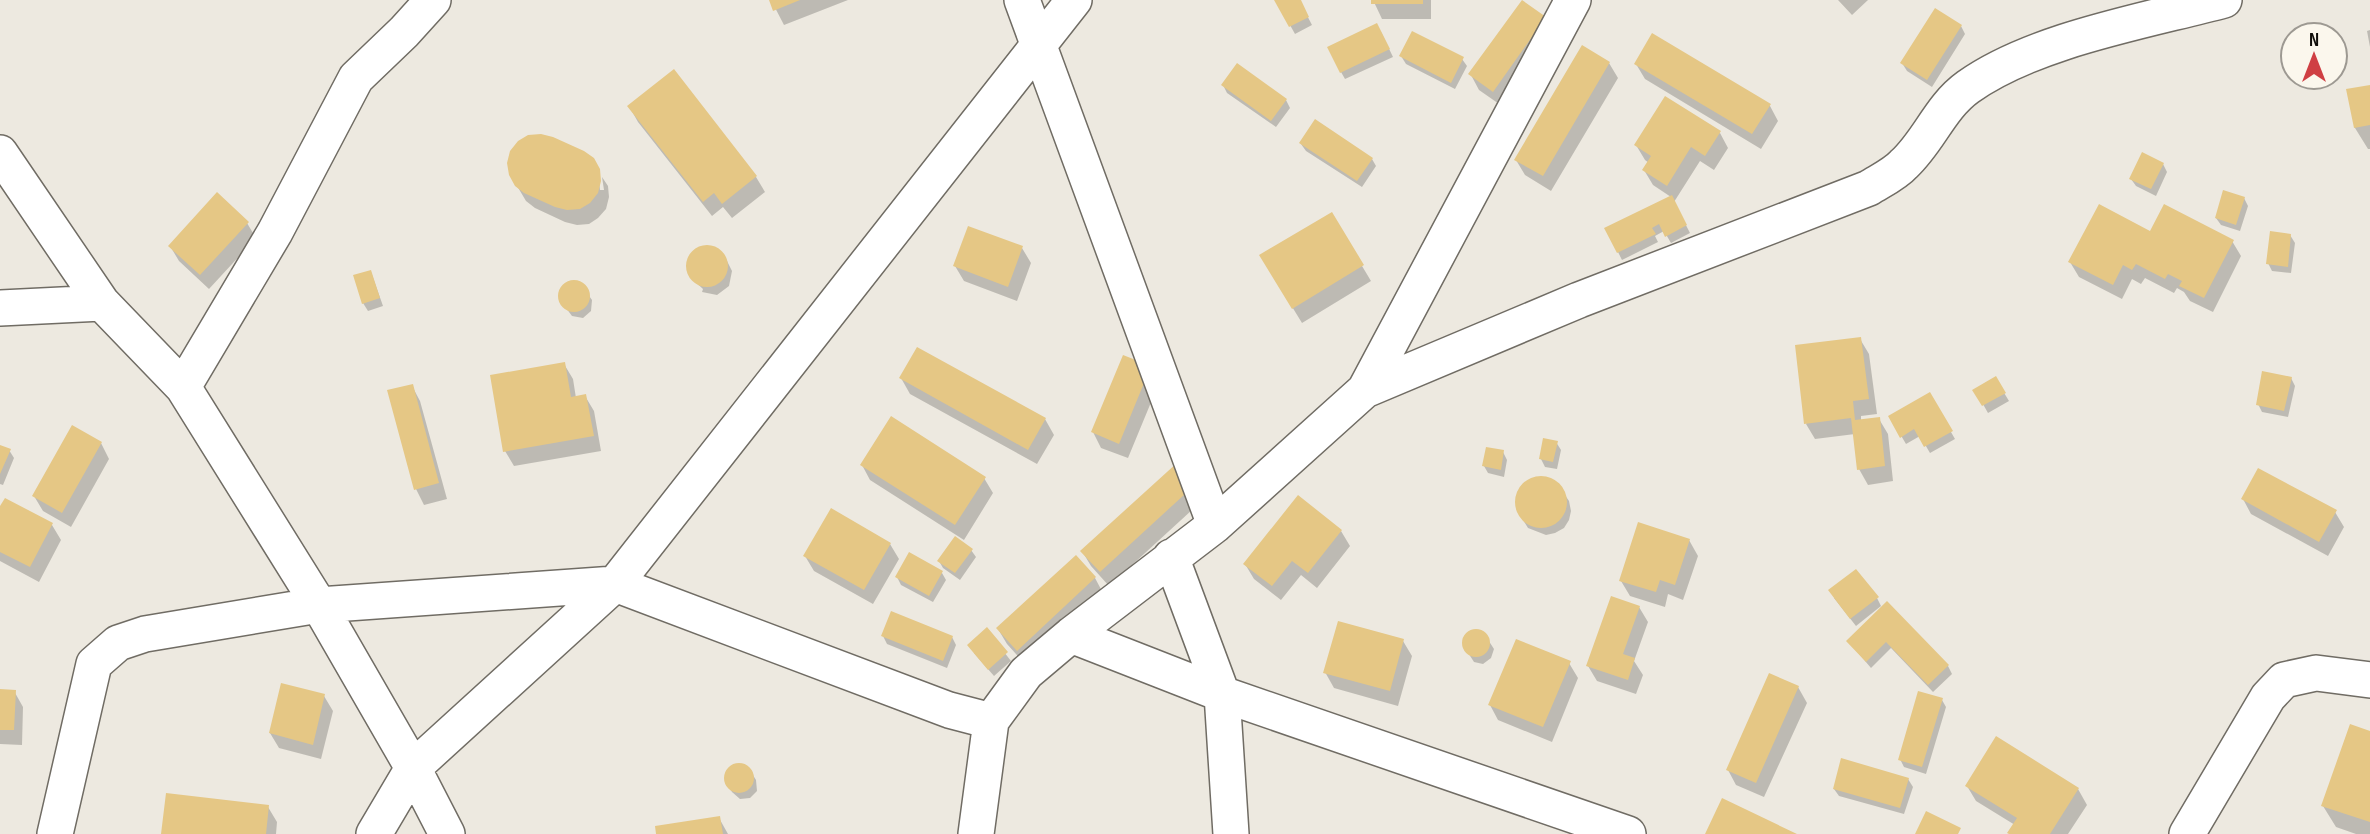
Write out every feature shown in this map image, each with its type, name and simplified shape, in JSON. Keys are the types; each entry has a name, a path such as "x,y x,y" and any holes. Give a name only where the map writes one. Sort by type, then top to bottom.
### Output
{"street":[{"path":"184,387 275,232 356,78 433,0"},
{"path":"1021,0 1215,525"},
{"path":"374,834 412,768 615,584 1074,0"},
{"path":"1365,390 1573,0"},
{"path":"976,834 990,720 1026,673 1071,635 1215,525 1365,390 1579,300 1869,188 1904,165 1941,113 1966,88 1996,69 2066,41 2224,0"},
{"path":"0,153 102,303 184,387 318,605 447,834"},
{"path":"0,308 102,303"},
{"path":"1171,557 1222,694 1231,834"},
{"path":"55,834 94,664 118,642 145,634 318,605 615,584 939,706 990,720"},
{"path":"1071,635 1222,694 1628,834"},
{"path":"2187,834 2268,696 2284,680 2316,673 2370,680"}],"building":[{"path":"769,0 800,0 773,11"},
{"path":"1274,0 1301,0 1309,17 1289,27"},
{"path":"1371,0 1423,0 1423,4 1371,4"},
{"path":"1522,0 1546,17 1493,92 1468,74"},
{"path":"1935,8 1962,25 1927,80 1900,63"},
{"path":"1377,23 1390,49 1340,73 1327,47"},
{"path":"1412,31 1464,57 1451,83 1399,56"},
{"path":"1652,33 1771,104 1752,134 1634,64"},
{"path":"1582,45 1610,62 1543,176 1514,160"},
{"path":"1237,63 1287,99 1271,121 1221,85"},
{"path":"674,69 757,176 722,204 714,193 703,202 627,106"},
{"path":"2370,85 2370,125 2354,128 2346,91"},
{"path":"1665,96 1721,131 1705,156 1691,147 1667,186 1642,170 1651,156 1634,145"},
{"path":"1315,119 1373,158 1357,181 1299,143"},
{"path":"541,134 584,151 594,158 600,169 601,181 598,193 590,203 580,209 567,210 524,193 515,186 507,163 510,151 518,141 528,135"},
{"path":"2142,152 2164,163 2151,189 2129,179"},
{"path":"2223,190 2245,197 2236,225 2215,218"},
{"path":"217,192 249,222 200,275 168,246"},
{"path":"1672,195 1687,225 1665,237 1659,224 1652,228 1656,234 1617,253 1604,228"},
{"path":"2099,204 2150,231 2164,204 2234,240 2204,298 2179,286 2182,281 2168,274 2165,279 2136,264 2132,270 2123,265 2113,285 2068,262"},
{"path":"1332,212 1364,265 1292,309 1259,255"},
{"path":"968,226 1023,246 1008,287 953,266"},
{"path":"2270,231 2291,234 2288,267 2266,264"},
{"path":"707,245 722,251 728,266 722,281 707,287 692,281 686,266 692,251"},
{"path":"371,270 380,298 362,304 353,275"},
{"path":"574,280 585,285 590,296 585,307 574,312 563,307 558,296 563,285"},
{"path":"1861,337 1869,399 1853,401 1855,420 1880,417 1885,466 1857,470 1851,418 1804,424 1795,345"},
{"path":"917,347 1046,418 1028,450 899,378"},
{"path":"1123,355 1151,366 1119,444 1091,432"},
{"path":"565,362 571,397 586,394 594,436 503,452 490,375"},
{"path":"2262,371 2292,377 2284,411 2256,405"},
{"path":"1996,376 2006,393 1982,406 1972,390"},
{"path":"413,384 439,483 414,490 387,390"},
{"path":"1930,392 1953,431 1924,447 1914,429 1900,438 1888,416"},
{"path":"891,416 986,477 955,525 860,465"},
{"path":"72,425 102,442 62,513 32,496"},
{"path":"1543,438 1558,441 1553,462 1539,459"},
{"path":"0,445 11,449 0,474"},
{"path":"1486,447 1504,450 1501,470 1482,466"},
{"path":"1178,462 1197,483 1100,572 1080,551"},
{"path":"2258,468 2337,510 2319,542 2241,499"},
{"path":"1541,476 1551,478 1559,484 1565,492 1565,512 1559,520 1551,526 1541,528 1531,526 1523,520 1517,512 1515,502 1517,492 1523,484 1531,478"},
{"path":"1298,495 1342,530 1308,573 1292,561 1272,586 1243,564"},
{"path":"5,498 53,523 30,567 0,552 0,506"},
{"path":"831,508 891,543 864,590 803,556"},
{"path":"1638,522 1690,539 1675,585 1660,580 1656,592 1619,581"},
{"path":"955,536 973,549 955,573 937,561"},
{"path":"909,552 943,571 929,596 895,577"},
{"path":"1076,555 1096,577 1017,651 996,628"},
{"path":"1856,569 1879,597 1850,619 1828,590"},
{"path":"1611,596 1640,606 1623,654 1635,658 1628,680 1586,666"},
{"path":"1887,601 1949,665 1928,685 1886,642 1866,662 1846,641"},
{"path":"891,611 953,636 943,661 881,636"},
{"path":"1338,621 1404,639 1390,691 1323,673"},
{"path":"987,627 1008,652 988,670 967,645"},
{"path":"1476,629 1486,633 1490,643 1486,653 1476,657 1466,653 1462,643 1466,633"},
{"path":"1516,639 1571,661 1543,727 1488,705"},
{"path":"1769,673 1799,686 1756,783 1726,770"},
{"path":"281,683 325,694 313,745 269,733"},
{"path":"0,689 16,690 14,730 0,730"},
{"path":"1918,691 1943,698 1922,767 1898,760"},
{"path":"2350,724 2370,731 2370,822 2321,806"},
{"path":"1996,736 2079,788 2050,834 2007,833 2017,818 1965,786"},
{"path":"1841,758 1909,778 1900,808 1833,789"},
{"path":"739,763 750,767 754,778 750,789 739,793 728,789 724,778 728,767"},
{"path":"166,793 269,805 266,834 161,834"},
{"path":"1722,798 1797,834 1705,834"},
{"path":"1926,811 1961,828 1958,834 1915,834"},
{"path":"720,816 723,834 656,834 655,826"}]}
